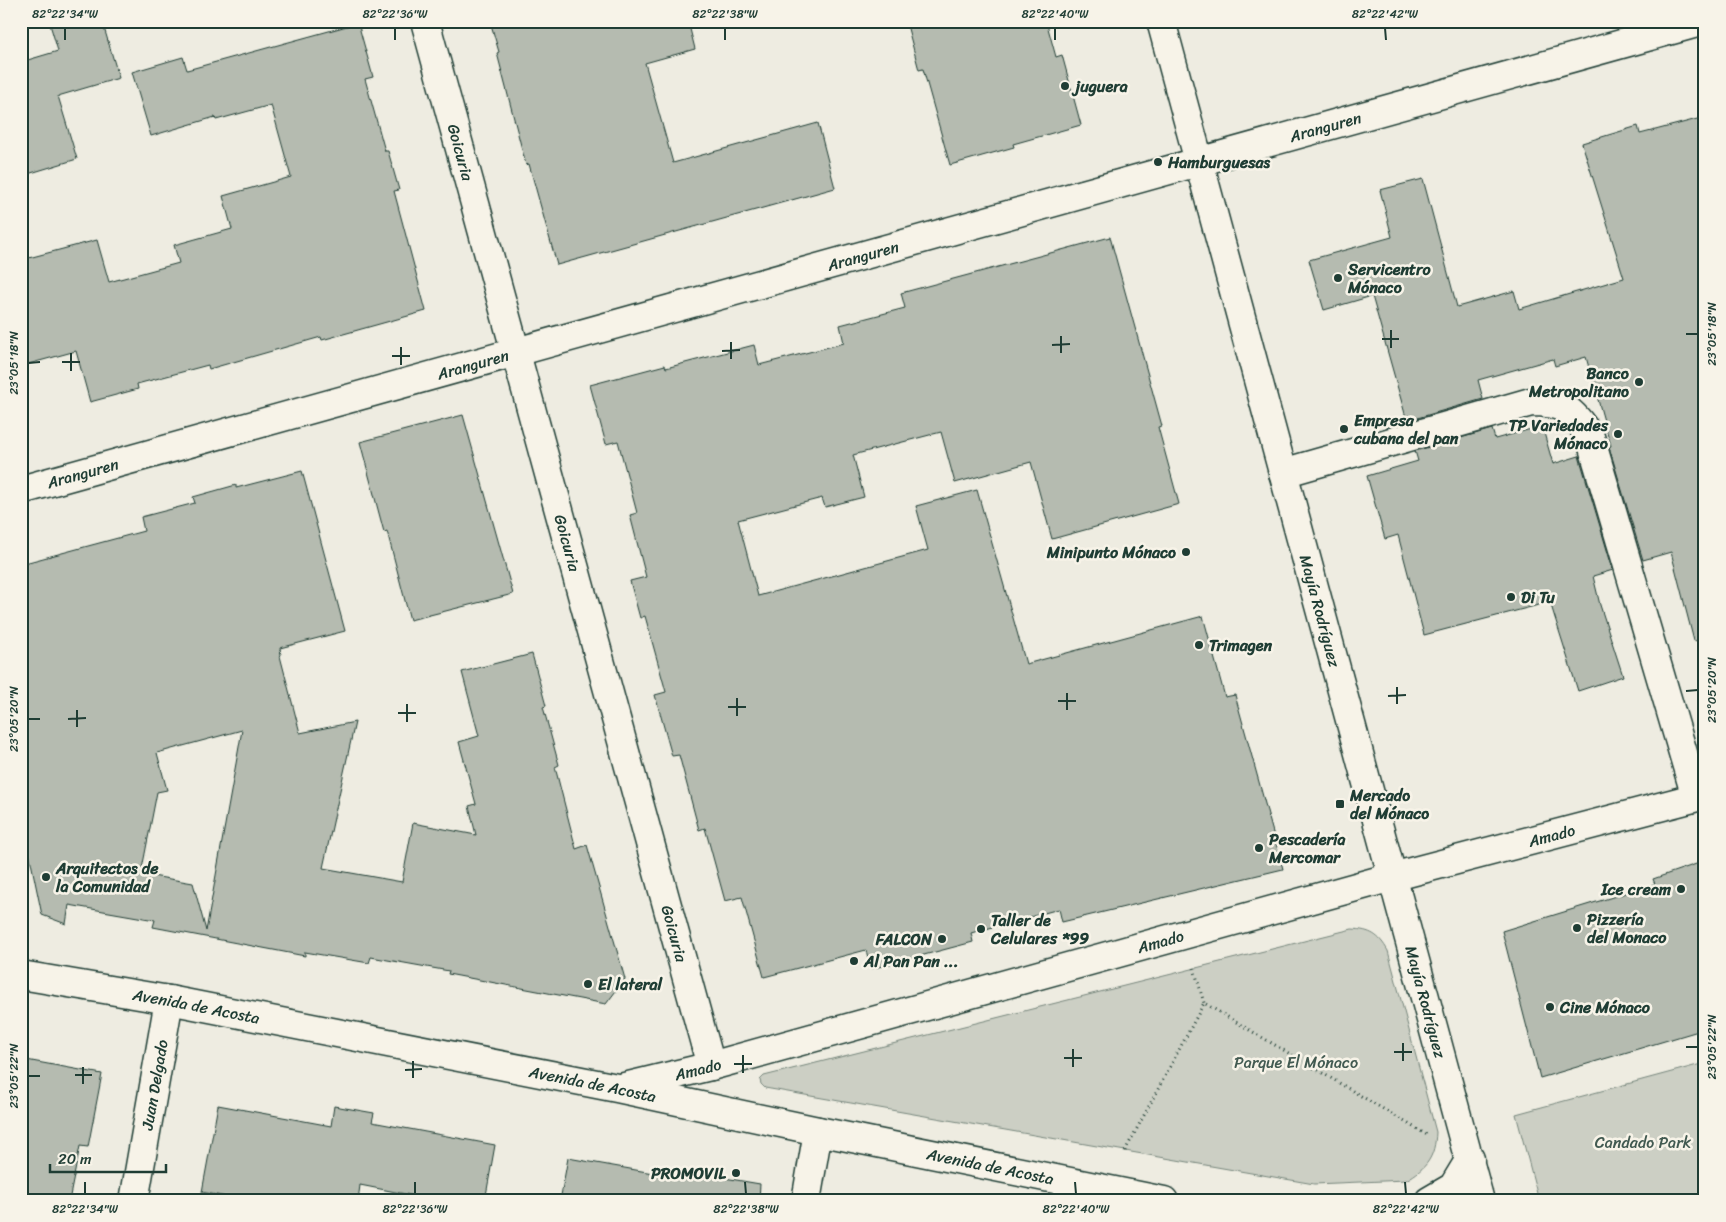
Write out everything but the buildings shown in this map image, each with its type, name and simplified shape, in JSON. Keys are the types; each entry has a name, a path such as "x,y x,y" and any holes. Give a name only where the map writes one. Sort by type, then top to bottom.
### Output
{"street":[{"name":"Goicuria","path":"425,21 711,1066"},
{"name":"Mayía Rodríguez","path":"1161,21 1480,1201"},
{"name":"Aranguren","path":"21,490 1704,21"},
{"path":"1283,474 1531,402 1547,402 1566,409 1578,419 1590,437 1700,796"},
{"name":"Amado","path":"617,1088 711,1066 1392,878 1700,796"},
{"name":"Avenida de Acosta","path":"21,975 169,1000 617,1088 1156,1200"},
{"name":"Juan Delgado","path":"134,1201 169,1000"},
{"path":"806,1201 818,1131"},
{"path":"1429,1201 1453,1187 1470,1159"}],"path":[{"path":"1194,968 1204,1003 1470,1159"},
{"path":"1125,1151 1204,1003"}],"green space":[{"name":"Parque El Mónaco","path":"1352,929 1374,934 1388,951 1436,1132 1432,1155 1419,1171 1406,1180 1314,1184 765,1088 761,1084 760,1080 764,1076"},
{"name":"Candado Park","path":"1705,1063 1705,1201 1539,1201 1516,1114"}],"place":[{"name":"juguera","path":"1065,86"},
{"name":"Hamburguesas","path":"1158,162"},
{"name":"Servicentro Mónaco","path":"1338,278"},
{"name":"Banco Metropolitano","path":"1639,382"},
{"name":"Empresa cubana del pan","path":"1344,429"},
{"name":"TP Variedades Mónaco","path":"1618,434"},
{"name":"Minipunto Mónaco","path":"1186,552"},
{"name":"Di Tu","path":"1511,597"},
{"name":"Trimagen","path":"1199,645"},
{"name":"Mercado del Mónaco","path":"1340,804"},
{"name":"Pescadería Mercomar","path":"1259,848"},
{"name":"Arquitectos de la Comunidad","path":"46,877"},
{"name":"Ice cream","path":"1681,889"},
{"name":"Pizzería del Monaco","path":"1577,928"},
{"name":"Taller de Celulares *99","path":"981,929"},
{"name":"FALCON","path":"942,939"},
{"name":"Al Pan Pan ...","path":"854,961"},
{"name":"El lateral","path":"588,984"},
{"name":"Cine Mónaco","path":"1550,1007"},
{"name":"PROMOVIL","path":"736,1173"}]}
